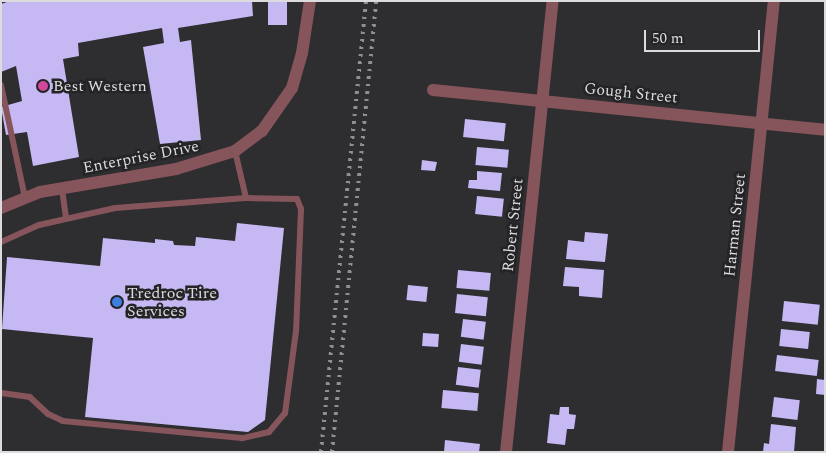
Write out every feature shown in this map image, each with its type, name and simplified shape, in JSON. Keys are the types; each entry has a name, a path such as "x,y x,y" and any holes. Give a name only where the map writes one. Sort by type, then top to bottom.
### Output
{"street":[{"name":"Enterprise Drive","path":"1,208 25,198 62,189 176,169 235,151 262,131 285,102 302,53 310,1"},
{"name":"Robert Street","path":"506,452 552,1"},
{"name":"Harman Street","path":"728,452 774,1"},
{"name":"Gough Street","path":"433,90 825,130"}],"lane":[{"path":"1,85 25,198"},
{"path":"235,151 246,198"},
{"path":"62,189 66,218"},
{"path":"1,242 66,218 115,208 246,198 296,199 301,209 296,331 285,413 274,429 257,437 242,438 63,421 48,414 30,396 1,393"}],"building":[{"name":"Best Western","path":"10,1 252,1 253,16 178,28 180,42 191,40 201,140 160,144 143,47 164,43 162,28 78,43 79,56 63,59 79,157 33,166 27,132 6,135 1,107 22,101 16,66 1,72 1,4"},
{"path":"268,1 287,1 287,25 268,25"},
{"path":"465,119 506,123 504,141 463,137"},
{"path":"477,147 509,150 507,168 475,165"},
{"path":"422,160 437,162 435,171 421,170"},
{"path":"477,171 502,173 500,191 468,188 469,180 477,180"},
{"path":"477,196 504,199 502,217 475,214"},
{"path":"237,223 284,228 265,420 248,432 85,417 93,338 2,329 7,257 100,266 103,238 155,243 155,239 173,241 174,245 195,246 196,237 235,241"},
{"path":"585,232 608,234 605,262 566,259 568,240 584,242"},
{"path":"565,267 604,270 602,298 579,296 579,287 563,286"},
{"path":"458,270 491,273 489,291 456,288"},
{"path":"408,285 428,287 426,302 406,300"},
{"path":"457,294 488,297 486,316 455,313"},
{"path":"784,301 820,305 818,325 782,321"},
{"path":"463,319 486,322 484,340 461,337"},
{"path":"781,329 810,332 808,349 779,346"},
{"path":"423,333 439,334 438,347 422,346"},
{"path":"461,344 484,347 482,365 459,362"},
{"path":"777,355 819,360 817,376 775,371"},
{"path":"458,367 481,370 479,388 456,385"},
{"path":"817,379 825,380 825,395 816,394"},
{"path":"443,390 479,393 477,411 441,408"},
{"path":"774,397 800,400 797,420 772,417"},
{"path":"560,407 569,407 569,414 576,415 574,429 567,429 565,445 547,443 550,414 559,415"},
{"path":"771,424 796,427 794,452 763,452 764,443 769,444"},
{"path":"445,440 480,444 479,452 444,452"}],"railway":[{"path":"321,452 366,1"},
{"path":"332,452 376,1"}],"place":[{"name":"Best Western","path":"43,86"},
{"name":"Tredroc Tire Services","path":"117,302"}]}
